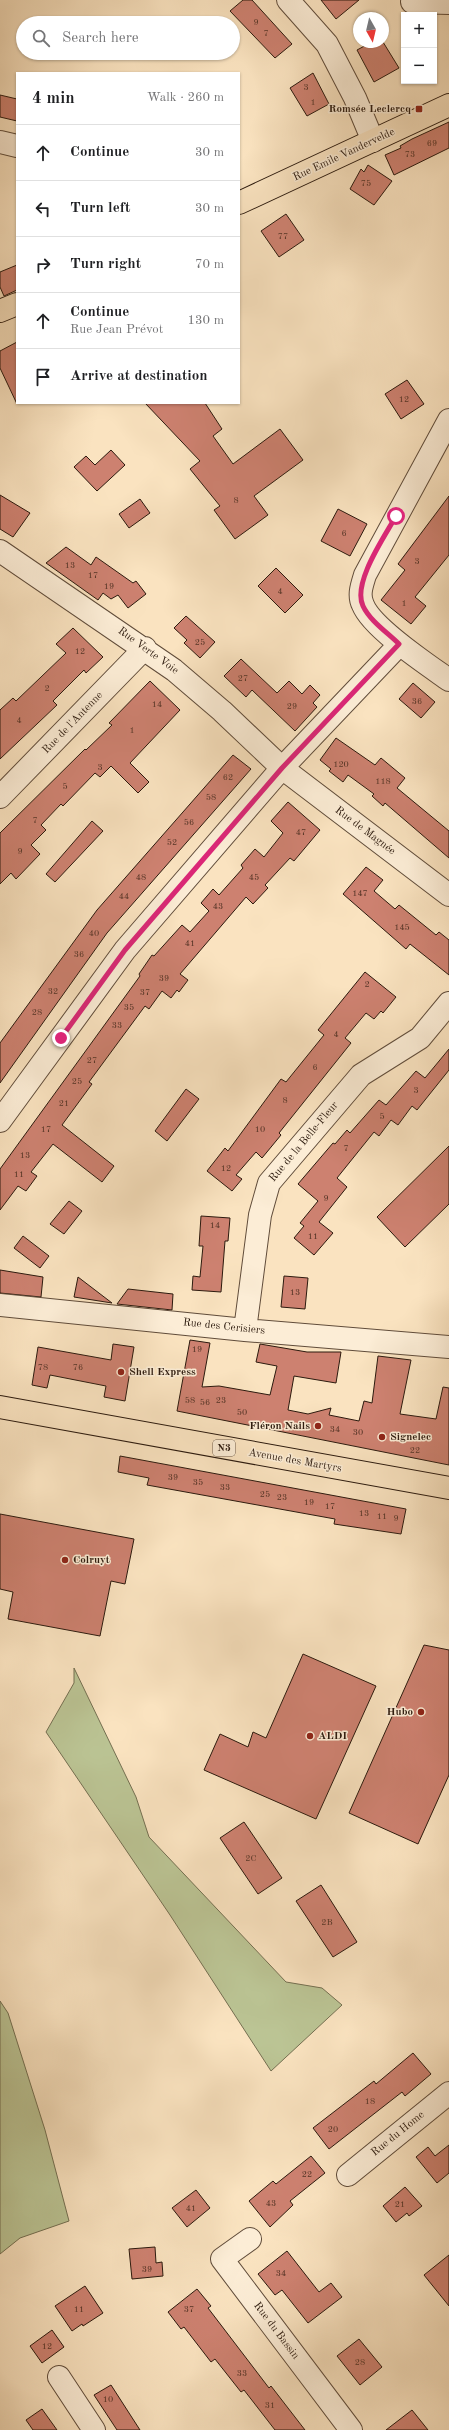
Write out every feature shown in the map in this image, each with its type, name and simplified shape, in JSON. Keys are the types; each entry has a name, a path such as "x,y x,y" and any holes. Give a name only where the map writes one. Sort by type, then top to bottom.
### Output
{"main road":[{"name":"Rue Emile Vandervelde","path":"240,203 449,105"},
{"path":"0,311 16,304"},
{"name":"Avenue des Martyrs","path":"0,1407 449,1488"}],"street":[{"path":"288,0 327,44 355,98 373,141"},
{"path":"412,2 449,3"},
{"path":"0,142 16,146"},
{"path":"449,420 365,575 360,591 362,605 369,615 399,644 449,680"},
{"name":"Rue Verte Voie","path":"0,551 145,648 222,711 282,768"},
{"path":"0,1121 125,950 282,768 399,644"},
{"name":"Rue de l'Antenne","path":"0,797 145,648"},
{"name":"Rue de Magnée","path":"282,768 449,895"},
{"name":"Rue de la Belle-Fleur","path":"245,1330 260,1215 269,1183 361,1075 420,1038 449,1003"},
{"name":"Rue des Cerisiers","path":"0,1305 245,1330 449,1347"},
{"name":"Rue du Home","path":"348,2176 449,2093"},
{"name":"Rue du Bassin","path":"250,2239 222,2259 351,2430"},
{"path":"59,2377 94,2430"}],"green space":[{"path":"74,1668 136,1797 149,1837 286,1982 322,1988 342,2005 271,2071 170,1915 46,1732 74,1683"},
{"path":"0,2001 8,2013 45,2130 69,2221 20,2238 0,2254"}],"building":[{"path":"243,0 252,0 292,44 275,58 240,21 240,16 235,16 230,11"},
{"path":"321,0 359,0 336,19"},
{"path":"361,48 387,48 399,68 374,82 357,50"},
{"path":"313,73 329,104 307,116 290,88"},
{"path":"0,95 16,99 16,121 0,117"},
{"path":"449,122 449,148 394,175 385,155 401,148 400,146 412,139"},
{"path":"368,165 392,181 374,205 350,189 361,169 364,172"},
{"path":"286,214 304,240 279,257 261,231"},
{"path":"16,265 16,290 4,296 0,287 0,272"},
{"path":"16,343 16,402 0,368 0,351"},
{"path":"407,380 424,404 401,419 385,394"},
{"path":"146,404 206,404 222,429 213,436 233,464 280,429 303,460 254,496 268,515 235,539 214,510 220,506 190,469 200,461"},
{"path":"111,450 125,465 97,491 74,467 86,456 95,465"},
{"path":"0,495 30,513 13,537 0,529"},
{"path":"449,496 449,555 415,597 426,606 411,624 381,600 405,570 398,564"},
{"path":"140,499 150,513 129,528 119,514"},
{"path":"338,509 367,524 350,556 321,541"},
{"path":"66,547 91,565 96,557 133,583 136,581 146,594 128,608 118,595 111,599 103,593 98,600 46,563"},
{"path":"276,568 303,595 285,613 258,586"},
{"path":"186,616 215,642 200,658 184,643 187,640 174,628"},
{"path":"73,628 103,657 86,673 84,670 53,701 57,705 0,759 0,710 13,698 16,701 66,653 56,644"},
{"path":"241,659 277,693 289,681 302,694 310,685 320,695 313,703 317,707 295,731 252,690 246,697 224,676"},
{"path":"150,681 180,710 130,763 149,782 138,793 111,766 100,777 95,773 63,806 61,804 41,825 46,830 31,845 40,854 16,879 11,873 0,884 0,833 85,749 86,750 112,725 109,723"},
{"path":"413,683 435,702 421,718 399,699"},
{"path":"336,738 375,765 381,758 405,778 397,788 449,831 449,858 385,803 383,806 372,796 374,794 348,775 343,782 329,771 331,769 320,760"},
{"path":"233,755 251,769 107,933 0,1083 0,1043 97,910"},
{"path":"288,802 320,830 294,861 290,858 265,885 268,888 253,904 246,897 180,974 188,980 179,992 177,990 171,998 162,991 149,1009 145,1006 89,1082 92,1084 62,1125 114,1166 102,1182 53,1144 31,1172 37,1176 26,1191 18,1186 0,1210 0,1169 140,976 139,974 152,955 154,956 182,925 190,932 209,911 201,903 213,889 219,895 243,868 241,865 255,849 264,857 283,833 271,821"},
{"path":"92,821 103,831 55,882 46,874"},
{"path":"366,867 383,880 374,891 395,909 399,905 436,935 439,932 449,940 449,975 410,944 406,949 343,894"},
{"path":"365,972 396,997 383,1013 381,1011 374,1019 366,1013 345,1038 351,1043 279,1133 281,1135 262,1158 256,1152 236,1175 242,1179 232,1191 207,1171 225,1148 228,1151 281,1079 286,1082 324,1035 318,1030"},
{"path":"449,1049 449,1070 417,1110 412,1106 398,1125 391,1120 379,1136 374,1132 337,1178 347,1187 319,1222 333,1233 314,1255 294,1238 304,1226 300,1223 318,1201 298,1184 333,1143 335,1144 347,1130 350,1133 379,1100 386,1105 416,1071 425,1078"},
{"path":"186,1089 199,1099 167,1141 155,1131"},
{"path":"449,1146 449,1204 405,1247 377,1217"},
{"path":"69,1201 82,1211 64,1234 50,1224"},
{"path":"201,1216 230,1218 228,1241 225,1241 221,1292 192,1290 193,1276 200,1277 203,1246 199,1246"},
{"path":"23,1236 49,1256 40,1268 14,1248"},
{"path":"0,1270 43,1277 41,1297 0,1293"},
{"path":"284,1276 308,1278 305,1309 281,1307"},
{"path":"78,1277 112,1303 74,1297"},
{"path":"128,1289 173,1294 172,1310 117,1304"},
{"path":"190,1340 210,1343 202,1387 219,1386 270,1395 277,1366 256,1362 260,1344 307,1352 341,1352 336,1383 294,1376 288,1410 308,1414 331,1408 329,1415 359,1421 364,1401 372,1403 378,1356 411,1360 400,1414 436,1419 443,1387 449,1388 449,1465 177,1411"},
{"path":"113,1344 134,1347 125,1401 104,1397 106,1386 50,1375 47,1388 32,1385 38,1347 111,1360"},
{"path":"120,1456 406,1509 401,1534 334,1524 335,1519 147,1485 149,1478 118,1472"},
{"name":"Colruyt","path":"0,1514 134,1539 125,1584 111,1581 100,1636 8,1619 13,1592 0,1589"},
{"name":"Hubo","path":"424,1645 449,1650 449,1775 418,1844 349,1813"},
{"name":"ALDI","path":"303,1654 376,1686 316,1819 204,1770 220,1734 248,1747 253,1732 266,1738"},
{"path":"244,1822 282,1878 258,1894 220,1838"},
{"path":"321,1885 357,1942 333,1957 296,1901"},
{"path":"413,2053 431,2074 405,2096 402,2092 329,2149 313,2128 374,2081 376,2084"},
{"path":"449,2145 449,2173 437,2183 416,2157 428,2147 435,2156"},
{"path":"311,2156 325,2173 290,2201 293,2205 270,2227 249,2201 273,2181 276,2184"},
{"path":"405,2187 422,2206 409,2216 407,2213 396,2222 383,2206"},
{"path":"196,2190 210,2208 187,2227 172,2208"},
{"path":"155,2247 156,2263 162,2262 163,2276 132,2279 129,2249"},
{"path":"287,2251 319,2292 331,2283 342,2297 308,2323 282,2290 275,2295 258,2274"},
{"path":"449,2255 449,2306 424,2275"},
{"path":"85,2286 103,2313 72,2331 55,2306"},
{"path":"197,2289 211,2306 208,2308 269,2388 271,2386 305,2430 275,2430 244,2390 241,2392 215,2359 211,2362 184,2327 181,2329 168,2312"},
{"path":"52,2330 64,2347 42,2363 30,2346"},
{"path":"359,2339 382,2367 360,2385 337,2356"},
{"path":"111,2385 140,2430 117,2430 94,2395"},
{"path":"42,2409 57,2430 33,2430 26,2420"},
{"path":"412,2410 428,2430 386,2430"}],"place":[{"name":"Romsée Leclercq","path":"419,109"},
{"name":"Shell Express","path":"121,1372"},
{"name":"Fléron Nails","path":"318,1426"},
{"name":"Signelec","path":"382,1437"},
{"name":"Colruyt","path":"65,1560"},
{"name":"Hubo","path":"421,1712"},
{"name":"ALDI","path":"310,1736"}],"route":[{"path":"61,1038 125,950 282,768 399,644 369,615 362,605 360,591 365,575 396,516"}]}
